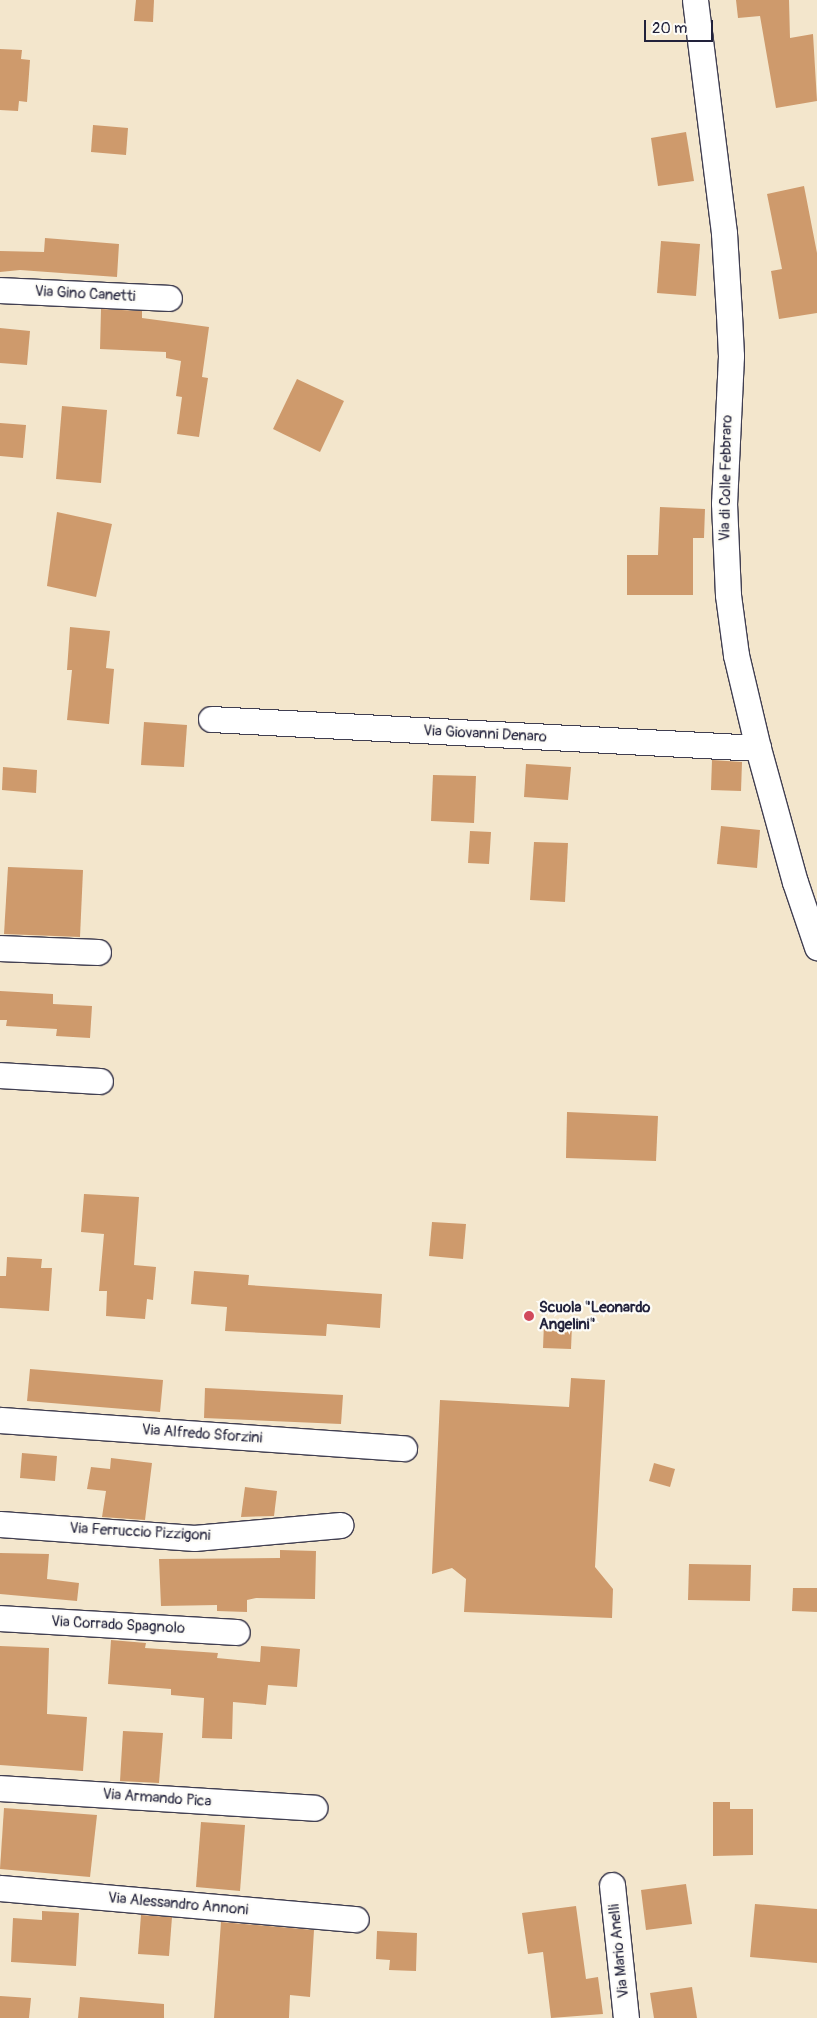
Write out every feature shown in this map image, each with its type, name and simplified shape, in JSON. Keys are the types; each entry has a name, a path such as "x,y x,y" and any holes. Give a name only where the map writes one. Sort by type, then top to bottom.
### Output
{"street":[{"name":"Via di Colle Febbraro","path":"695,0 724,233 729,315 731,356 724,503 728,595 736,655 758,748 795,882 817,947"},
{"name":"Via Gino Canetti","path":"0,290 169,298"},
{"name":"Via Giovanni Denaro","path":"212,719 758,748"},
{"path":"0,948 98,952"},
{"path":"0,1075 100,1081"},
{"name":"Via Alfredo Sforzini","path":"0,1420 404,1448"},
{"name":"Via Ferruccio Pizzigoni","path":"0,1524 194,1538 340,1525"},
{"name":"Via Corrado Spagnolo","path":"0,1618 237,1632"},
{"name":"Via Armando Pica","path":"0,1788 314,1808"},
{"name":"Via Mario Anelli","path":"612,1885 626,2018"},
{"name":"Via Alessandro Annoni","path":"0,1888 356,1919"}],"building":[{"path":"136,0 154,0 153,22 134,21"},
{"path":"736,0 789,0 790,38 813,34 817,101 776,108 760,16 738,18"},
{"path":"0,49 22,50 21,59 30,60 27,102 19,101 18,111 0,110"},
{"path":"93,125 128,128 126,155 91,152"},
{"path":"686,132 694,181 658,186 651,138"},
{"path":"804,186 817,253 817,313 779,319 771,271 782,269 767,194"},
{"path":"45,238 119,244 117,277 20,270 0,272 0,251 44,252"},
{"path":"661,241 700,244 696,296 657,293"},
{"path":"101,309 142,311 142,318 209,327 202,377 208,378 199,437 177,434 182,397 176,396 181,361 166,358 166,352 100,349"},
{"path":"0,328 30,331 27,365 0,363"},
{"path":"297,379 344,401 320,452 273,429"},
{"path":"62,406 107,410 101,483 56,479"},
{"path":"0,423 26,425 23,458 0,456"},
{"path":"660,507 705,509 704,538 693,538 693,595 627,595 627,555 658,555"},
{"path":"57,512 112,524 96,597 47,586"},
{"path":"70,627 110,631 106,668 114,669 109,724 67,720 72,670 67,670"},
{"path":"144,722 187,725 184,767 141,765"},
{"path":"712,760 742,762 741,791 711,790"},
{"path":"526,764 571,767 568,800 524,797"},
{"path":"3,767 37,770 36,793 2,790"},
{"path":"433,775 476,776 474,823 431,821"},
{"path":"721,826 760,830 757,868 717,864"},
{"path":"470,831 491,832 489,864 468,863"},
{"path":"534,842 568,843 565,902 530,900"},
{"path":"8,867 83,870 80,937 4,934"},
{"path":"0,991 53,994 53,1004 92,1006 90,1038 56,1036 57,1029 6,1026 7,1020 0,1020"},
{"path":"567,1112 658,1116 656,1161 566,1158"},
{"path":"84,1194 139,1197 134,1265 156,1267 153,1300 147,1299 145,1319 106,1316 107,1291 99,1291 104,1234 81,1232"},
{"path":"432,1222 466,1224 463,1259 429,1256"},
{"path":"7,1257 42,1259 41,1268 52,1268 49,1311 0,1308 0,1276 6,1276"},
{"path":"194,1271 249,1275 248,1285 382,1294 380,1328 327,1324 326,1336 225,1331 227,1307 191,1304"},
{"path":"544,1323 572,1325 571,1349 543,1348"},
{"path":"30,1369 163,1380 160,1412 27,1401"},
{"path":"571,1378 605,1380 595,1567 613,1589 612,1618 464,1612 466,1579 452,1568 432,1574 440,1400 569,1407"},
{"path":"205,1388 343,1395 341,1424 204,1418"},
{"path":"22,1453 57,1456 55,1481 20,1478"},
{"path":"111,1458 152,1463 145,1520 102,1517 106,1491 87,1489 91,1467 110,1469"},
{"path":"654,1463 675,1469 670,1487 649,1481"},
{"path":"245,1487 277,1491 274,1516 241,1517"},
{"path":"280,1550 316,1551 315,1599 256,1598 247,1600 247,1612 217,1611 217,1605 161,1606 159,1559 280,1558"},
{"path":"0,1553 49,1554 47,1579 79,1583 77,1601 0,1594"},
{"path":"689,1564 751,1565 750,1601 688,1600"},
{"path":"793,1588 817,1588 817,1612 792,1611"},
{"path":"111,1640 146,1643 145,1648 218,1653 217,1658 260,1662 261,1646 300,1649 297,1687 268,1685 266,1705 233,1702 232,1739 202,1738 204,1698 171,1695 171,1689 108,1684"},
{"path":"0,1646 49,1648 47,1714 87,1717 83,1771 0,1765"},
{"path":"123,1731 163,1733 159,1783 120,1781"},
{"path":"713,1802 730,1802 730,1809 753,1809 753,1855 713,1856"},
{"path":"4,1808 97,1815 90,1877 0,1869"},
{"path":"201,1822 245,1825 240,1891 196,1887"},
{"path":"686,1884 692,1924 646,1930 641,1890"},
{"path":"755,1904 817,1909 817,1963 750,1957"},
{"path":"576,1906 586,1979 598,1977 603,2014 551,2018 543,1952 528,1954 522,1913"},
{"path":"42,1911 79,1913 76,1966 11,1962 13,1918 42,1920"},
{"path":"141,1915 172,1917 169,1956 138,1954"},
{"path":"221,1922 314,1930 310,1997 290,1995 289,2018 214,2018"},
{"path":"377,1931 417,1933 416,1971 389,1970 390,1960 376,1959"},
{"path":"692,1987 697,2018 654,2018 650,1993"},
{"path":"0,1996 31,1998 29,2018 0,2018"},
{"path":"80,1997 164,2004 164,2018 78,2018"}],"place":[{"name":"Scuola \"Leonardo Angelini\"","path":"529,1316"}]}
